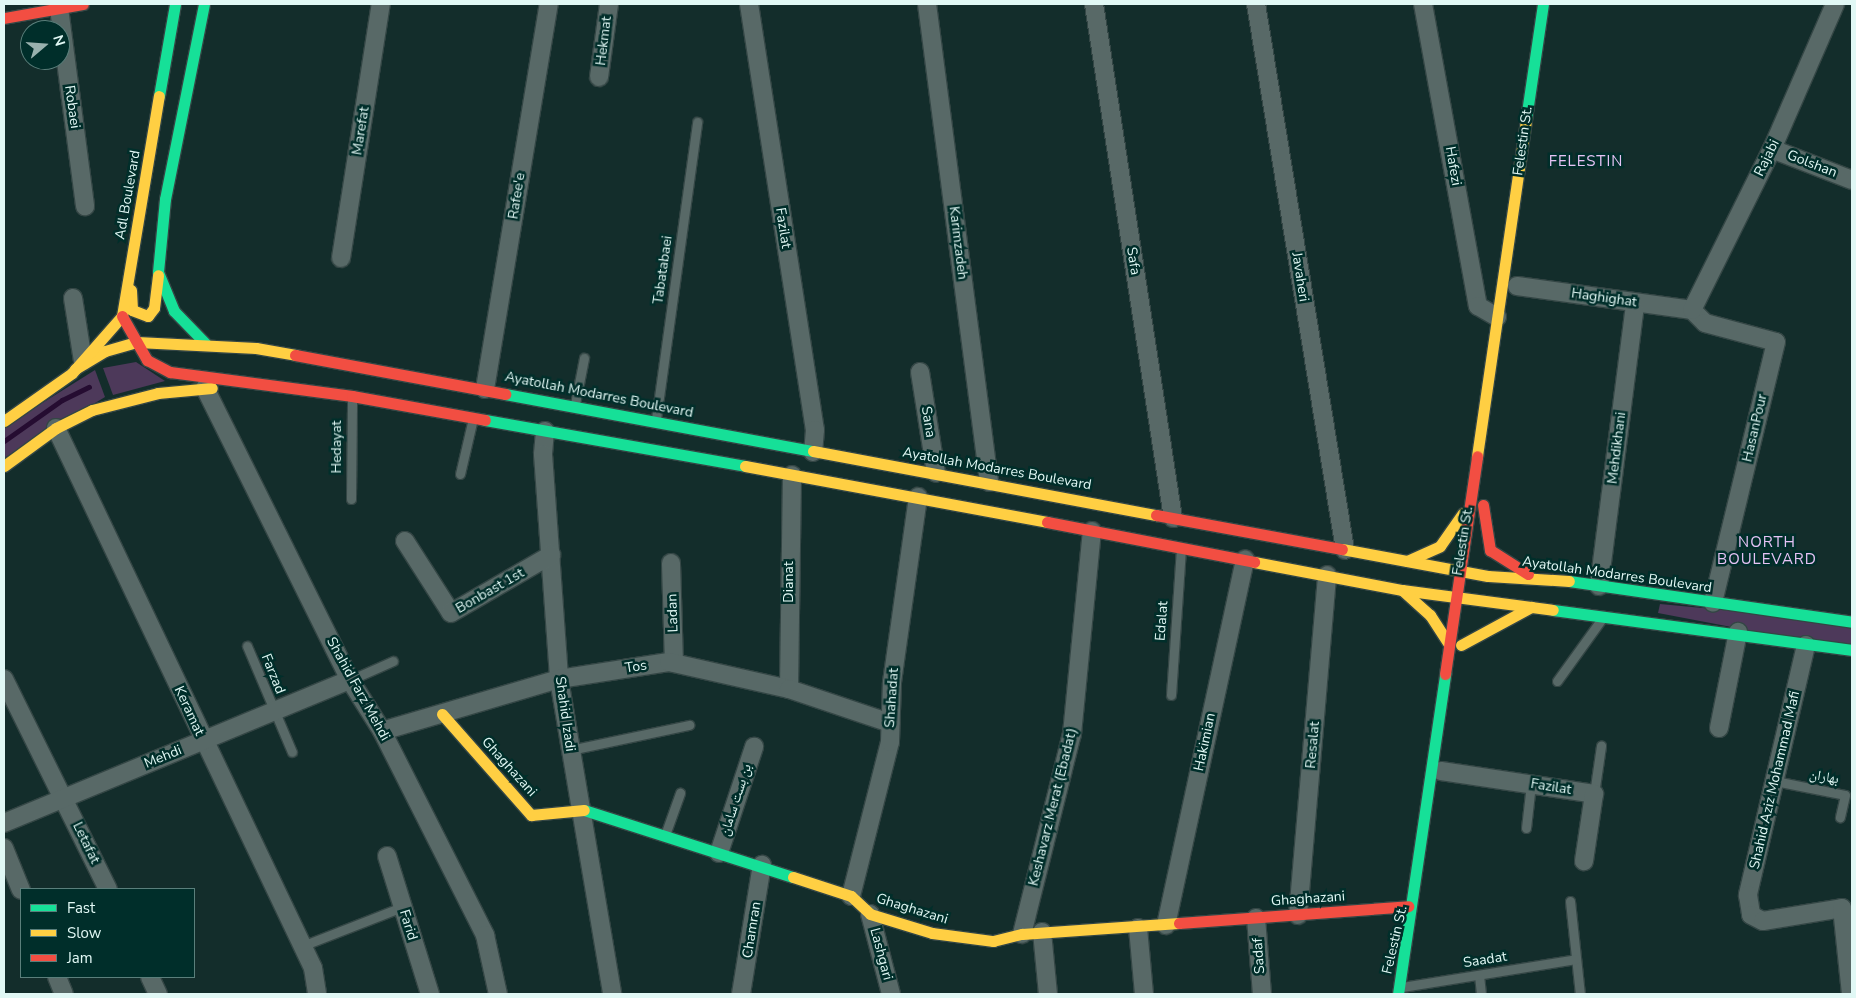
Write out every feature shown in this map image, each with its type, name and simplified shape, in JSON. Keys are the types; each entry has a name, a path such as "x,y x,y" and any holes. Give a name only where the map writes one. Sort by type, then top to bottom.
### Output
{"main road":[{"path":"4,18 84,4"},
{"name":"Adl Boulevard","path":"122,316 174,4"},
{"path":"132,262 130,303 136,315 148,316 154,308 165,199 204,4"},
{"name":"Felestin St.","path":"1399,991 1408,906 1448,643 1453,599 1451,586 1469,505 1543,4"},
{"path":"200,29 217,6"},
{"path":"1516,291 1520,268"},
{"path":"158,272 174,311 206,344"},
{"path":"76,368 122,316 147,360 174,373 314,390 473,417 918,497 1453,599 1469,596 1649,595"},
{"name":"Ayatollah Modarres Boulevard","path":"4,421 76,368 105,351 137,342 256,348 485,389 813,452 989,482 1454,570 1473,573 1533,576 1599,596 1649,595 1851,618"},
{"path":"161,367 158,350 175,343"},
{"path":"4,466 56,428 113,404 205,388 314,390"},
{"path":"576,407 597,426 582,437"},
{"name":"Felestin St.","path":"1399,991 1441,771 1488,476"},
{"path":"1049,522 1058,510 1057,495"},
{"path":"1069,526 1069,511 1078,499"},
{"path":"1407,561 1440,546 1469,505"},
{"path":"1484,505 1490,550 1501,561 1533,576"},
{"path":"1296,569 1354,572 1451,586 1473,573"},
{"path":"1402,590 1430,615 1448,643"},
{"path":"1469,596 1531,607 1734,631"},
{"path":"1722,604 1663,603 1658,608 1660,616 1806,645 1852,650"},
{"path":"1461,645 1531,607"},
{"name":"Ghaghazani","path":"442,714 531,815 579,808 762,865 851,896 870,914 969,939 994,941 1022,934 1042,932 1138,928 1408,906"}],"street":[{"name":"Marefat","path":"340,258 381,4"},
{"name":"Rafee'e","path":"485,389 549,4"},
{"name":"Hekmat","path":"599,77 609,4"},
{"name":"Fazilat","path":"749,4 814,430 813,452"},
{"name":"Karimzadeh","path":"927,4 989,482"},
{"name":"Safa","path":"1094,4 1173,518"},
{"name":"Javaheri","path":"1256,4 1345,550"},
{"name":"Hafezi","path":"1423,4 1478,306 1497,317"},
{"name":"Rajabi","path":"1692,310 1772,149 1835,4"},
{"name":"Robaei","path":"59,8 85,206"},
{"name":"Golshan","path":"1772,149 1852,180"},
{"name":"Haghighat","path":"1516,291 1692,310"},
{"path":"73,298 76,368"},
{"name":"HasanPour","path":"1692,310 1704,323 1776,342 1722,604"},
{"name":"Mehdikhani","path":"1599,596 1634,311"},
{"name":"Sana","path":"920,372 936,473"},
{"name":"Shahid Farz Mehdi","path":"205,388 350,680 382,731 485,935 498,994"},
{"name":"Keramat","path":"56,428 203,741 313,968 317,994"},
{"name":"Shahid Izadi","path":"545,431 543,454 559,678 579,808 591,854 612,994"},
{"name":"Dianat","path":"789,689 792,475"},
{"name":"Shahadat","path":"851,896 890,742 890,723 918,497"},
{"name":"Keshavarz Merat (Ebadat)","path":"1022,934 1072,734 1092,531"},
{"name":"Bonbast 1st","path":"405,541 451,613 551,555"},
{"name":"Hakimian","path":"1166,925 1245,559"},
{"name":"Ladan","path":"671,563 674,663"},
{"name":"Resalat","path":"1298,915 1327,575"},
{"path":"1719,728 1734,631"},
{"name":"Shahid Aziz Mohammad Mafi","path":"1806,645 1748,895 1751,916 1763,922 1842,908 1852,994"},
{"name":"Tos","path":"382,731 559,678 674,663 789,689 890,723"},
{"name":"Letafat","path":"4,679 108,888"},
{"name":"Mehdi","path":"4,823 350,680"},
{"name":"بن بست سامان","path":"719,852 754,747"},
{"name":"Fazilat","path":"1441,771 1594,794"},
{"path":"1584,861 1594,794"},
{"path":"4,848 20,888"},
{"name":"Farid","path":"386,856 430,994"},
{"name":"Chamran","path":"741,994 762,865"},
{"name":"Lashgari","path":"870,914 891,994"},
{"name":"Sadaf","path":"1256,918 1262,994"},
{"path":"1138,928 1144,994"},
{"path":"1042,932 1048,994"},
{"path":"57,978 64,994"},
{"path":"150,978 158,994"}],"lane":[{"name":"Tabatabaei","path":"656,422 697,122"},
{"path":"576,407 584,358"},
{"name":"Hedayat","path":"351,499 352,396"},
{"path":"460,474 473,417"},
{"name":"Edalat","path":"1171,695 1181,548"},
{"path":"1557,681 1604,616"},
{"name":"Farzad","path":"247,646 273,712 292,752"},
{"path":"350,680 394,661"},
{"path":"570,750 689,725"},
{"path":"1594,794 1601,746"},
{"name":"بهاران","path":"1775,782 1845,794 1840,817"},
{"path":"1526,828 1531,784"},
{"path":"665,835 680,793"},
{"path":"1570,901 1580,994"},
{"path":"302,946 402,907"},
{"name":"Saadat","path":"1399,991 1479,974 1576,959"},
{"path":"1479,974 1481,994"}],"shaded area":[{"path":"136,362 165,381 113,395 103,368"},
{"path":"95,370 105,397 4,458 4,427"},
{"path":"1660,604 1852,622 1852,650 1658,613"}],"waterway":[{"path":"4,441 62,400 89,387"}],"traffic: fast":[{"path":"159,96 175,4"},
{"path":"204,4 165,199 158,272 174,311 206,344"},
{"path":"1526,119 1543,4"},
{"path":"505,394 813,451"},
{"path":"485,420 745,466"},
{"path":"1569,581 1852,622"},
{"path":"1553,610 1852,650"},
{"path":"1398,994 1445,674"},
{"path":"584,810 793,877"}],"traffic: slow":[{"path":"4,421 72,373 122,316 159,96"},
{"path":"1477,456 1526,119"},
{"path":"131,290 132,310 148,316 154,308 158,275"},
{"path":"75,369 105,351 137,342 256,348 295,355"},
{"path":"4,466 56,428 92,410 158,393 212,388"},
{"path":"813,451 1156,515"},
{"path":"745,466 1047,522"},
{"path":"1407,561 1440,546 1463,513"},
{"path":"1342,549 1488,576 1569,581"},
{"path":"1254,562 1402,590 1553,610"},
{"path":"1402,590 1430,615 1448,643"},
{"path":"1461,645 1531,607"},
{"path":"442,714 531,815 584,810"},
{"path":"793,877 851,896 870,914 932,933 993,941 1022,934 1179,923"}],"traffic: jam":[{"path":"4,18 83,4"},
{"path":"122,316 147,360 170,372 352,396 485,420"},
{"path":"295,355 505,394"},
{"path":"1445,674 1477,456"},
{"path":"1483,505 1490,550 1528,574"},
{"path":"1156,515 1342,549"},
{"path":"1047,522 1254,562"},
{"path":"1179,923 1408,906"}],"district":[{"name":"FELESTIN","path":"1586,162"},
{"name":"NORTH BOULEVARD","path":"1767,550"}]}
